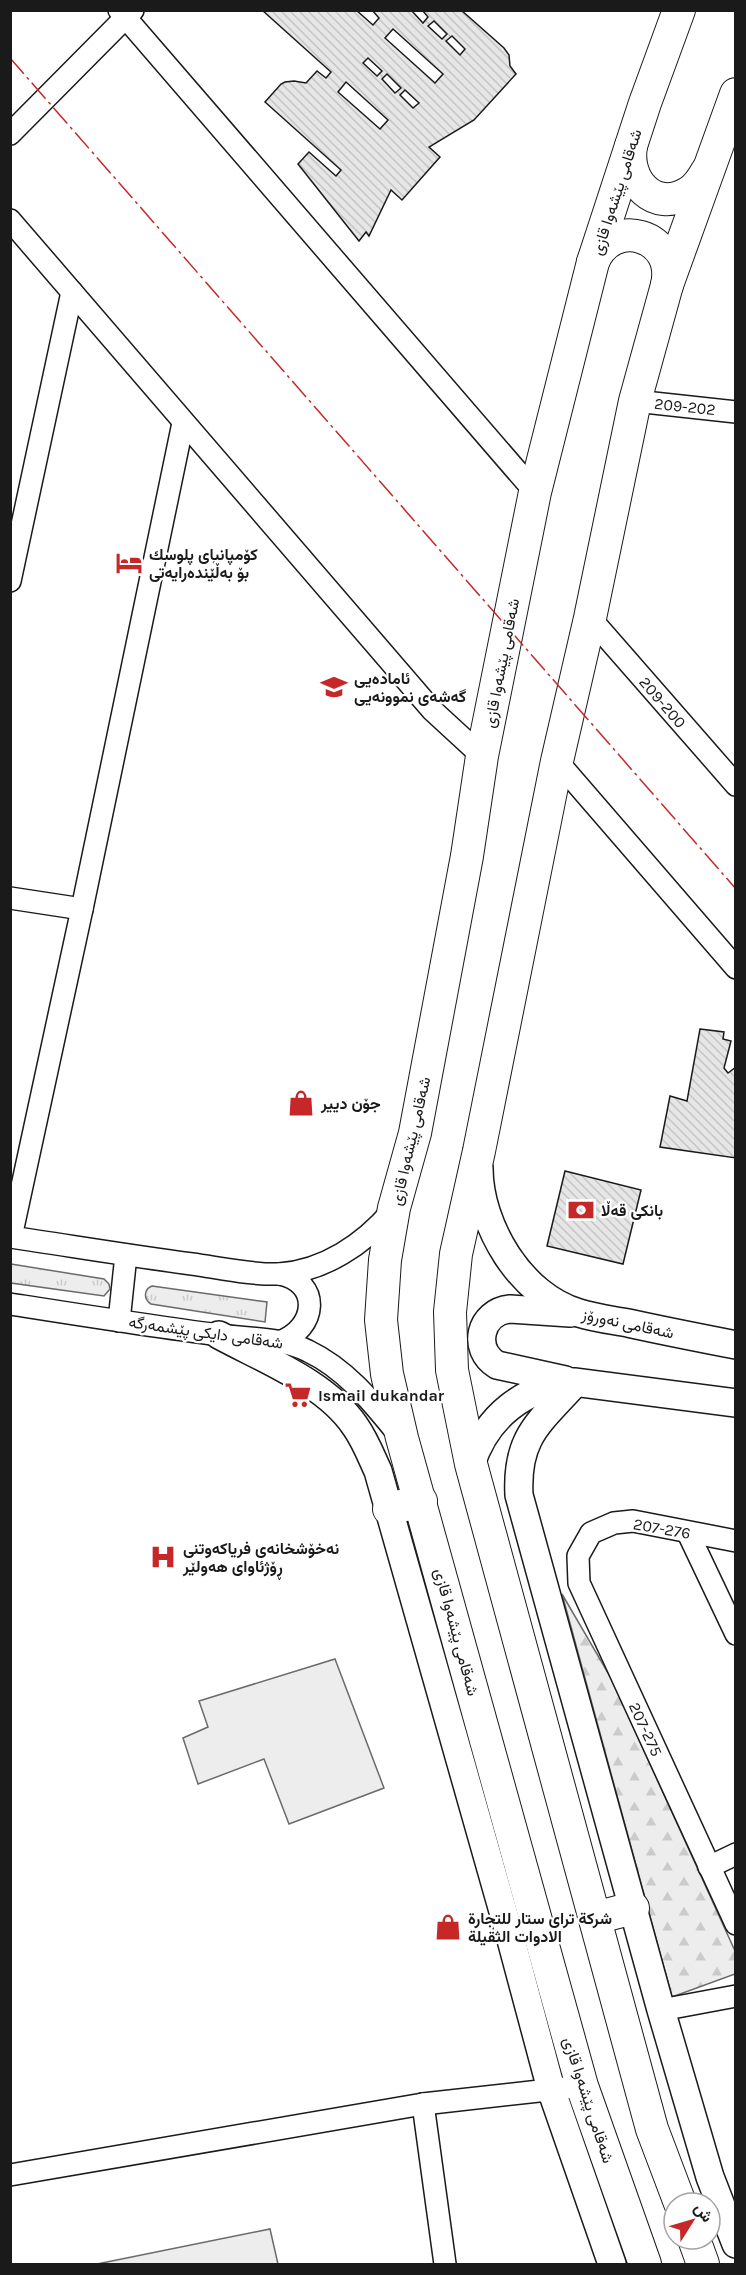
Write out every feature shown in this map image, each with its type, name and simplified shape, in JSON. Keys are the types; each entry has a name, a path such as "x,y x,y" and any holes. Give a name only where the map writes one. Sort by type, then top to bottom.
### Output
{"highway":[{"name":"شەقامی پێشەوا قازی","path":"645,2265 566,2087 421,1501 402,1438 387,1374 381,1320 385,1260 394,1208 415,1133 467,856 482,756 535,492 593,262 632,142 680,10"},
{"path":"675,2191 652,2129 471,1464 452,1370 450,1312 456,1254 479,1151 557,760 590,618 635,401 667,285 735,94"},
{"path":"632,142 629,158 633,176 645,191 657,197 670,198 688,193 698,185 710,167"},
{"path":"593,262 603,245 614,238 632,235 645,238 660,249 667,260 669,273 667,285"},
{"path":"389,1509 421,1501"},
{"path":"595,1918 633,1908"}],"main road":[{"name":"شەقامی نەورۆز","path":"479,1151 479,1180 482,1199 495,1236 510,1260 529,1282 552,1300 577,1313 735,1345"},
{"path":"577,1313 505,1309 496,1313 483,1327 482,1336 486,1355 502,1367 574,1383 735,1403"},
{"path":"219,1335 313,1386 342,1410 355,1425 378,1471 510,1936 566,2087 612,2265"},
{"path":"471,1464 487,1429 509,1406 536,1390 574,1383"},
{"path":"574,1383 524,1444 518,1469 519,1495 661,2010 710,2177 735,2244"}],"street":[{"path":"10,134 126,13 535,492"},
{"path":"10,220 432,710 482,756"},
{"path":"10,581 72,292"},
{"name":"209-202","path":"635,401 735,412"},
{"path":"183,423 11,1237 245,1272 279,1274 295,1279 304,1287 309,1311 306,1322 299,1332 279,1342"},
{"name":"209-200","path":"590,618 735,785"},
{"path":"557,760 735,968"},
{"path":"10,898 82,909"},
{"path":"279,1274 316,1265 346,1252 364,1240 394,1208"},
{"path":"119,1321 126,1255"},
{"name":"شەقامی دایکی پێشمەرگە","path":"10,1304 293,1344 309,1351 338,1370 360,1390 402,1438"},
{"name":"207-276","path":"591,1533 614,1523 633,1521 735,1541"},
{"name":"207-275","path":"591,1533 578,1556 579,1583 735,1924"},
{"path":"688,1533 735,1634"},
{"path":"709,1866 735,1854"},
{"path":"661,2010 735,1996"},
{"path":"10,2175 423,2104 566,2087"},
{"path":"423,2104 444,2265"}],"green space":[{"path":"11,1264 104,1279 110,1289 104,1296 11,1283"},
{"path":"152,1286 267,1302 265,1322 151,1304 146,1294 147,1289"},
{"path":"562,1594 611,1678 735,1951 735,1974 672,1997"}],"shaded area":[{"path":"335,1659 384,1788 289,1824 264,1759 198,1784 183,1738 208,1727 199,1701"},
{"path":"270,2229 278,2264 97,2264"}],"building":[{"path":"262,10 356,10 373,25 379,18 372,10 411,10 423,23 428,17 422,10 461,10 504,48 509,55 510,66 516,74 474,120 429,147 440,157 402,200 391,190 369,236 366,232 359,241 298,164 309,152 336,176 341,170 265,102 285,82 306,83 317,71 326,78 331,72","holes":["434,21 447,34 442,39 428,26","393,29 443,74 435,83 385,38","452,36 465,49 460,55 446,41","368,58 382,71 377,76 363,63","387,74 401,88 395,93 382,79","346,82 388,120 380,129 338,92","405,90 419,103 413,108 400,95"]},
{"path":"700,1029 724,1032 723,1039 731,1041 724,1068 728,1073 736,1067 736,1158 660,1147 670,1096 687,1101"},
{"path":"565,1171 641,1190 623,1264 547,1246"}],"power":[{"path":"10,58 736,889"}],"place":[{"name":"کۆمپانیای پلوسك بۆ بەڵێندەرایەتی","path":"129,563"},
{"name":"ئامادەیی گەشەی نموونەیی","path":"334,687"},
{"name":"جۆن دییر","path":"301,1103"},
{"name":"بانکی قەڵا","path":"581,1210"},
{"name":"Ismail dukandar","path":"298,1395"},
{"name":"نەخۆشخانەی فریاکەوتنی ڕۆژئاوای هەولێر","path":"163,1557"},
{"name":"شركة ترای ستار للتجارة الادوات الثقيلة","path":"448,1927"}]}
